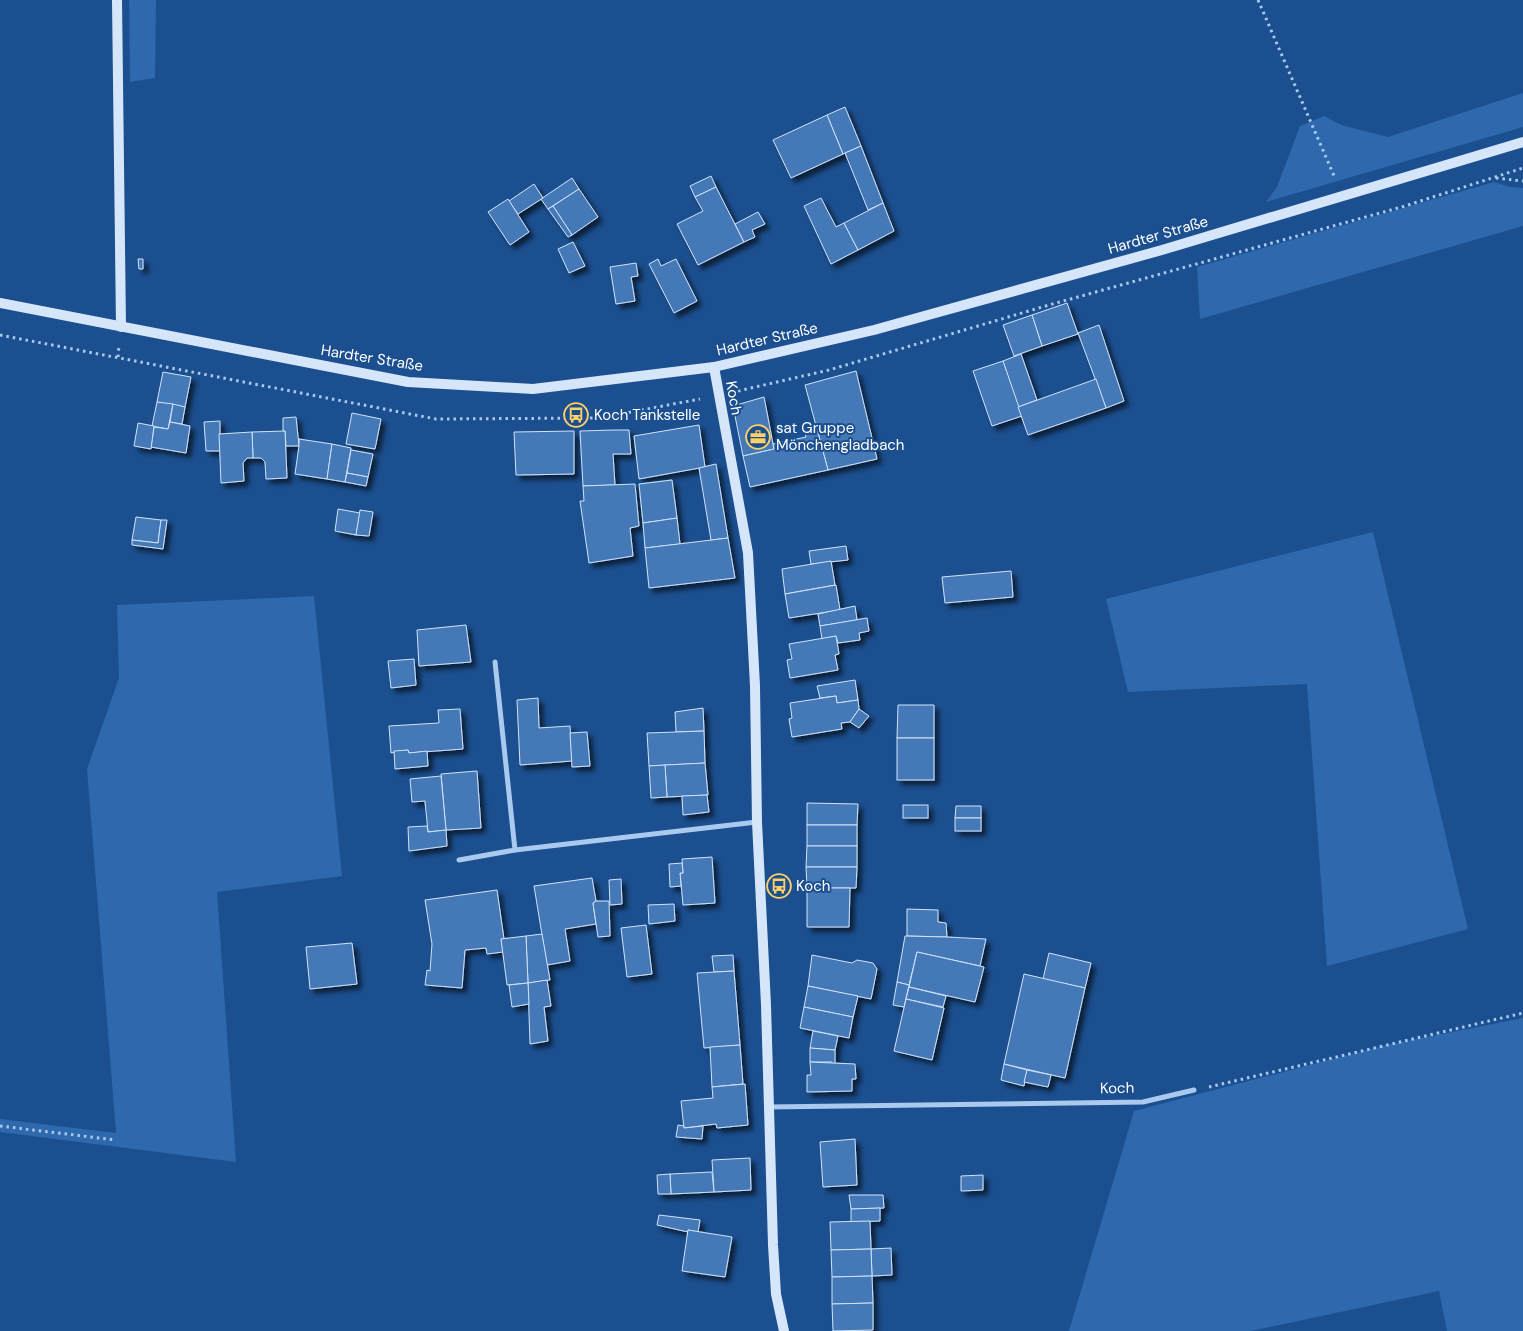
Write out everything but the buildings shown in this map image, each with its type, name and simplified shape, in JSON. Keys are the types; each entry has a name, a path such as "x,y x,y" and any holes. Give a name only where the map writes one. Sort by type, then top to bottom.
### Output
{"main road":[{"path":"117,0 121,327"},
{"name":"Hardter Straße","path":"0,303 408,382 533,389 714,367 874,330 1162,250 1523,142"},
{"name":"Koch","path":"714,367 748,553 756,686 757,822 766,1005 768,1107 776,1294 784,1331"}],"street":[{"path":"495,662 515,850"},
{"path":"459,860 515,850 757,822"},
{"name":"Koch","path":"768,1107 1143,1102 1194,1090"}],"path":[{"path":"1258,0 1344,197 1351,221"},
{"path":"1492,177 1523,181"},
{"path":"1194,1090 1523,1013"},
{"path":"0,1126 116,1140"}],"shaded area":[{"path":"129,0 156,0 155,78 130,82"},
{"path":"1523,93 1523,127 1266,202 1277,187 1300,126 1324,116 1341,125 1388,137"},
{"path":"1494,182 1510,187 1523,188 1523,226 1200,319 1197,267"},
{"path":"1373,532 1468,929 1327,966 1307,684 1128,692 1106,599"},
{"path":"314,596 342,876 217,892 236,1162 0,1132 0,1119 116,1133 87,769 119,678 117,605"},
{"path":"1523,1018 1523,1331 1447,1331 1439,1291 1251,1331 1069,1331 1134,1111 1386,1045"}],"place":[{"name":"Koch Tankstelle","path":"576,415"},
{"name":"sat Gruppe Mönchengladbach","path":"758,437"},
{"name":"Koch","path":"779,886"}]}
